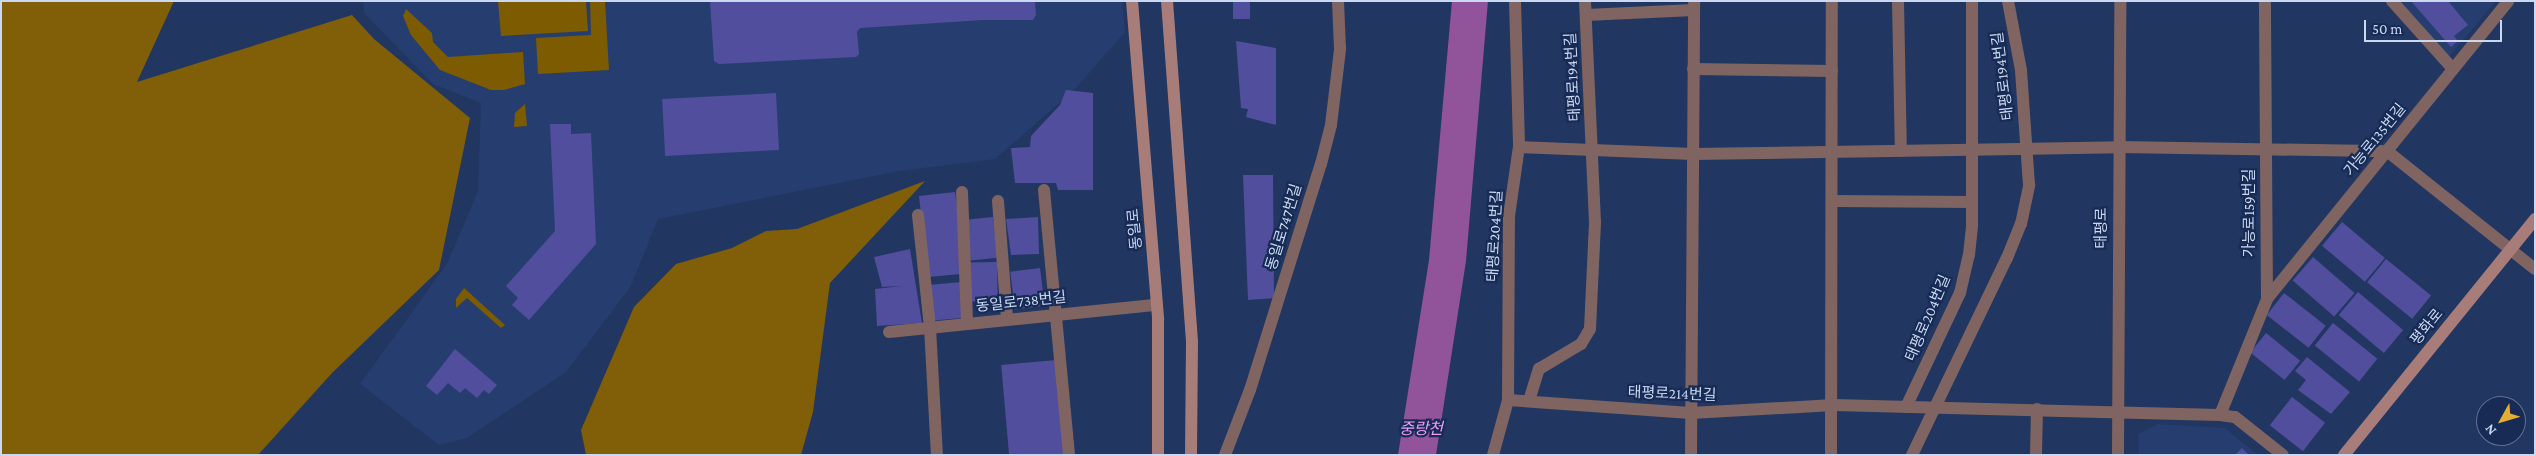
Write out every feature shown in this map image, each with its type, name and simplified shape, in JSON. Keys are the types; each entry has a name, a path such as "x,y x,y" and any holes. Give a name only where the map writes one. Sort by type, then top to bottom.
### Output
{"street":[{"name":"동일로","path":"1132,1 1157,305 1158,455"},
{"path":"1167,1 1192,342 1191,455"},
{"name":"동일로747번길","path":"1224,455 1250,390 1324,155 1340,50 1338,1"},
{"name":"태평로204번길","path":"1493,455 1508,400 1509,216 1519,147 1515,1"},
{"name":"태평로194번길","path":"1586,1 1592,151"},
{"path":"1831,455 1834,405 1832,1"},
{"path":"1898,1 1901,150"},
{"name":"태평로204번길","path":"1906,407 1960,293 1969,255 1972,202 1972,1"},
{"name":"태평로194번길","path":"2008,1 2021,70 2027,148"},
{"name":"태평로","path":"2118,455 2120,1"},
{"name":"가능로159번길","path":"2220,415 2267,299 2265,1"},
{"path":"2392,1 2453,69"},
{"name":"가능로135번길","path":"2267,299 2508,1"},
{"path":"1586,16 1694,6 1690,455"},
{"path":"1693,69 1832,71"},
{"path":"1519,147 1693,154 2119,146 2387,151 2512,248 2535,269"},
{"path":"1912,455 2021,224 2029,185 2027,148"},
{"path":"1529,402 1539,369 1581,344 1590,328 1595,222 1592,151"},
{"path":"1044,190 1069,455"},
{"path":"962,192 967,324"},
{"path":"998,201 1007,319"},
{"path":"1832,201 1972,202"},
{"path":"918,216 930,328 937,455"},
{"name":"평화로","path":"2344,455 2535,219"},
{"name":"동일로738번길","path":"889,332 1157,305"},
{"name":"태평로214번길","path":"1508,400 1691,413 1834,405 2118,410 2220,415 2235,418 2283,455"},
{"path":"2036,455 2037,409"}],"shaded area":[{"path":"1,1 174,1 137,82 352,15 374,39 470,118 439,270 332,373 258,455 1,455"},
{"path":"363,1 1122,1 1125,32 1074,90 995,159 899,171 658,219 631,286 566,372 467,438 439,445 360,384 447,264 478,191 481,103 433,84 364,13"},
{"path":"498,1 586,1 588,31 501,36"},
{"path":"590,1 605,1 609,70 538,74 536,38 591,35"},
{"path":"2398,1 2496,1 2448,58"},
{"path":"406,9 432,33 433,42 448,57 523,52 525,84 504,90 491,90 440,70 411,35 403,16"},
{"path":"525,104 527,126 514,127 515,113"},
{"path":"925,181 830,283 813,412 801,455 586,455 581,430 634,307 676,264 732,248 766,231 797,229"},
{"path":"464,288 505,325 501,328 467,298 456,308 456,299"},
{"path":"2158,424 2225,428 2258,455 2139,455 2138,434"}],"water":[{"name":"중랑천","path":"1452,1 1488,1 1466,261 1436,455 1398,455 1429,260"}],"building":[{"path":"710,1 1035,1 1036,15 1033,20 983,20 860,28 857,32 859,54 856,57 719,64 714,61"},
{"path":"1233,1 1250,1 1250,19 1233,19"},
{"path":"2411,1 2448,1 2468,25 2454,36 2458,41 2451,47"},
{"path":"1236,41 1276,48 1276,125 1246,117 1248,109 1241,108"},
{"path":"1066,90 1093,93 1093,190 1058,190 1056,183 1015,183 1011,148 1030,147 1031,136 1060,105"},
{"path":"776,93 779,150 665,156 662,99"},
{"path":"550,124 571,124 571,134 591,133 596,244 529,320 512,305 518,298 506,286 555,231"},
{"path":"1243,175 1273,175 1274,298 1248,300"},
{"path":"955,192 960,229 961,274 928,277 919,196"},
{"path":"993,217 997,258 970,261 966,220"},
{"path":"1038,217 1039,254 1011,255 1006,219"},
{"path":"2342,222 2385,258 2365,282 2322,246"},
{"path":"910,249 922,323 877,326 875,289 902,286 882,287 874,257"},
{"path":"2313,257 2355,293 2334,316 2293,280"},
{"path":"2386,259 2431,296 2412,319 2367,282"},
{"path":"997,262 998,301 969,302 968,263"},
{"path":"1040,268 1045,306 1015,309 1010,272"},
{"path":"961,282 964,318 931,321 928,285"},
{"path":"2358,292 2403,330 2384,353 2339,315"},
{"path":"2284,293 2326,326 2309,348 2267,315"},
{"path":"2333,323 2377,359 2359,381 2315,346"},
{"path":"2266,333 2300,361 2284,380 2250,352"},
{"path":"455,349 497,385 489,394 484,390 477,398 465,388 460,393 448,383 437,395 426,386"},
{"path":"2307,357 2350,392 2331,414 2298,390 2306,380 2295,371"},
{"path":"1057,360 1065,455 1009,455 1001,365"},
{"path":"2292,397 2325,423 2303,451 2270,425"},
{"path":"2242,448 2249,455 2235,455"}]}
